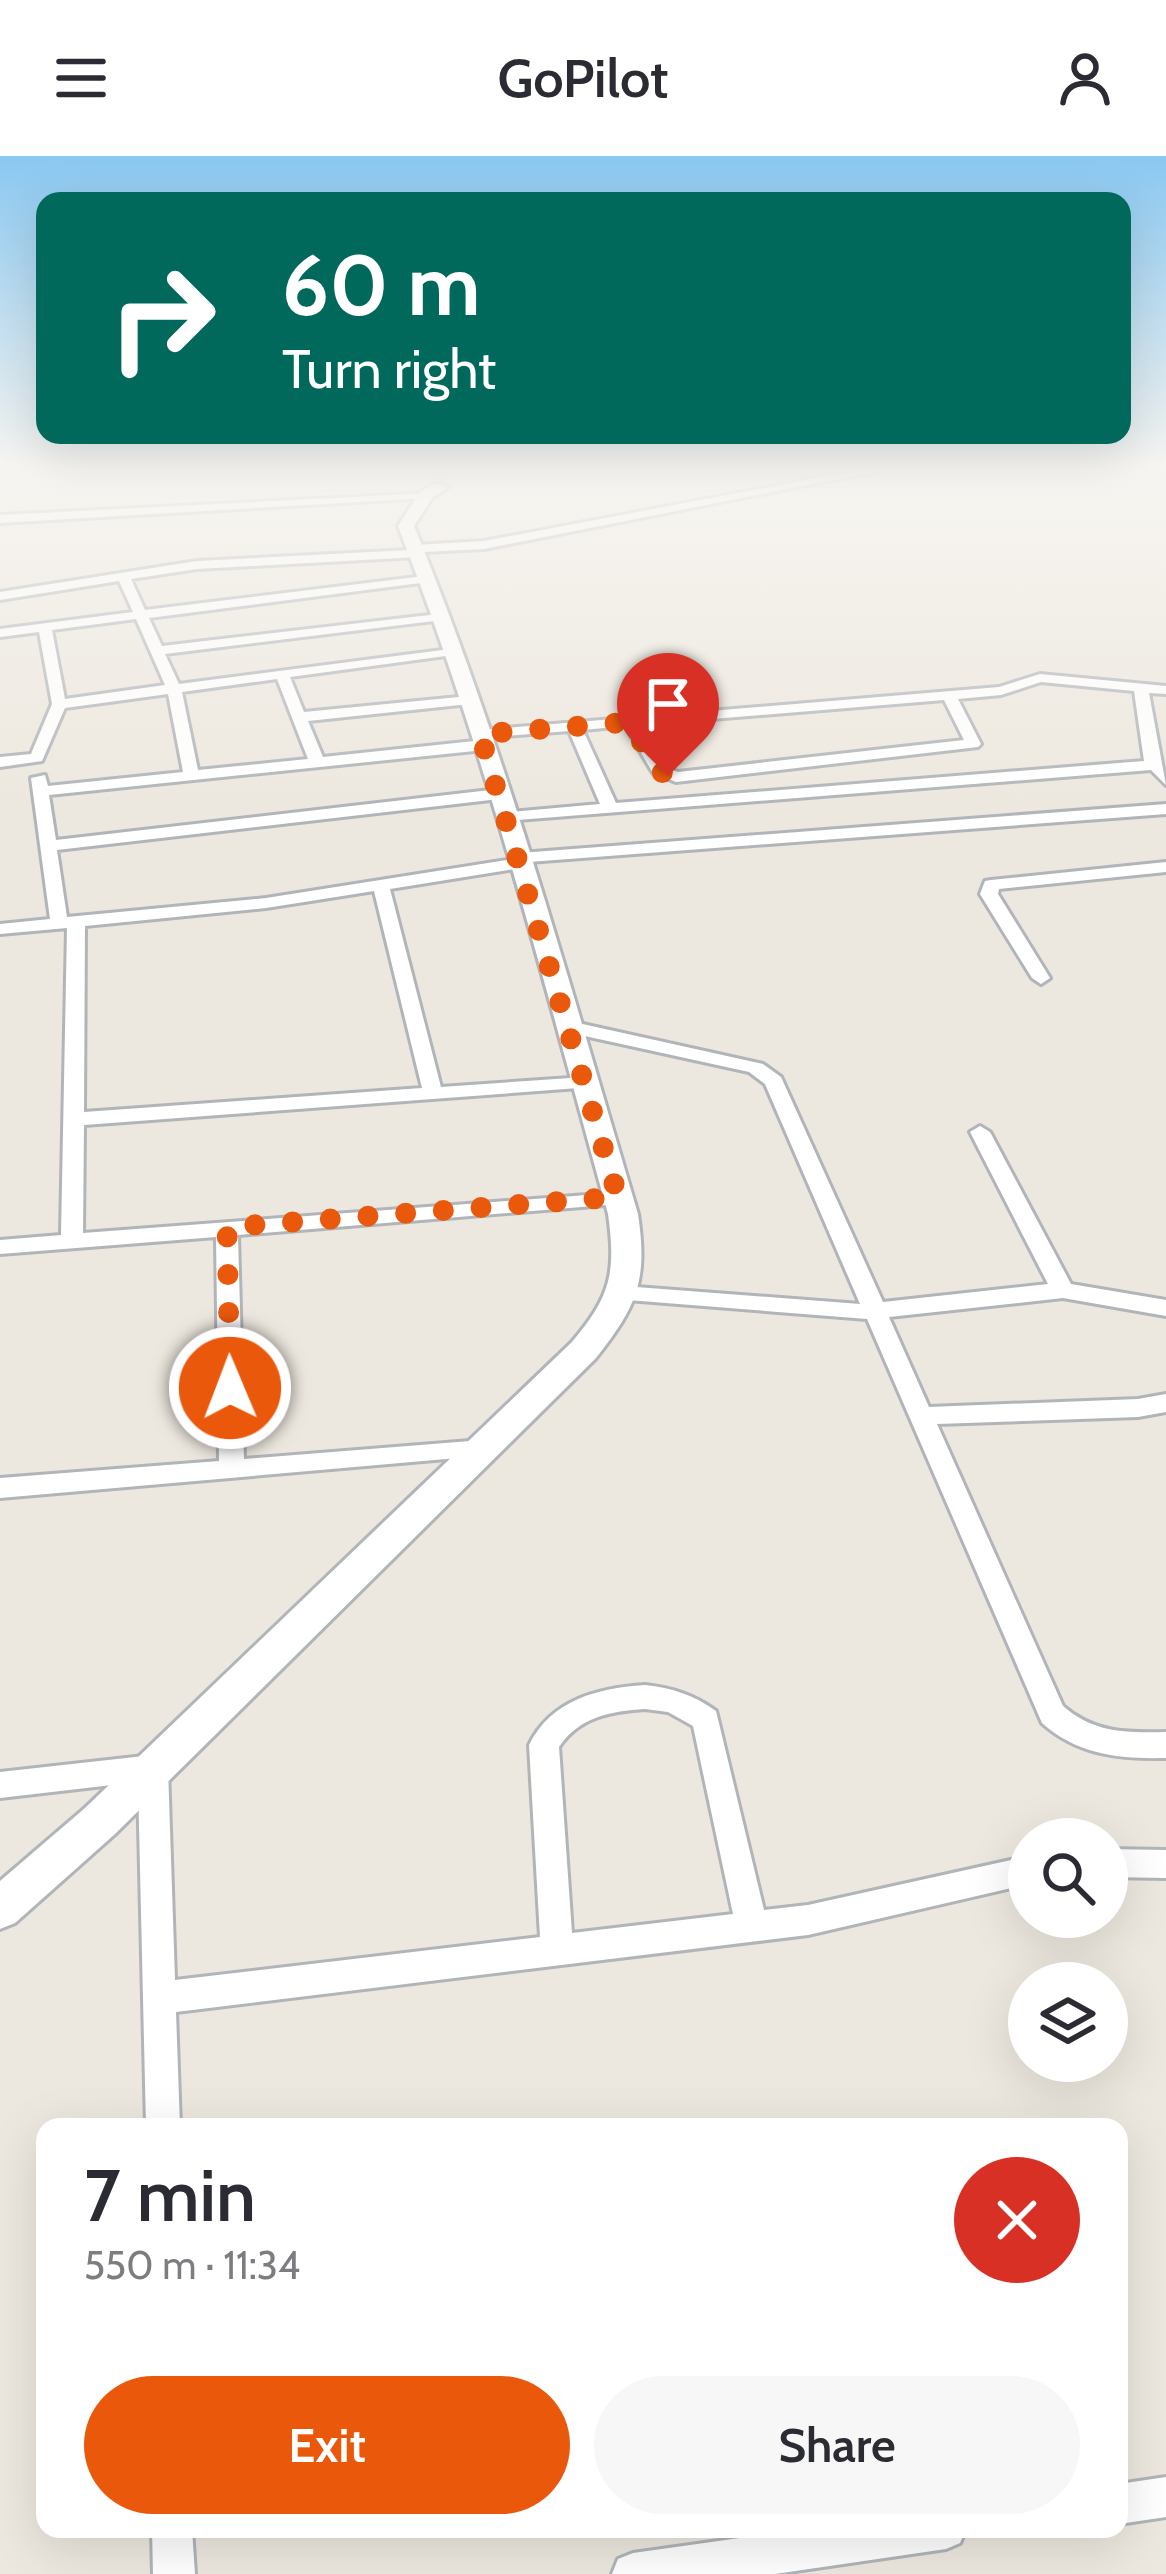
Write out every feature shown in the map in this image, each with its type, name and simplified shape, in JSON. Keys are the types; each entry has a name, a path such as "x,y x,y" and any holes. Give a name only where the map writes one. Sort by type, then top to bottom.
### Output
{"street":[{"path":"0,596 104,581"},
{"path":"125,581 175,689 191,775"},
{"path":"0,633 334,590 361,581"},
{"path":"0,1909 153,1768 584,1350 610,1319 632,1267 618,1197 521,860 429,581"},
{"path":"334,590 350,627"},
{"path":"156,651 442,616"},
{"path":"45,627 59,704 37,758 48,846 68,922 75,1119 72,1239"},
{"path":"59,704 453,651"},
{"path":"282,674 317,762"},
{"path":"41,790 317,762 574,726 1010,690 1040,678 1166,690"},
{"path":"1141,688 1154,765 1166,780"},
{"path":"630,722 658,770 676,777 974,745 949,695"},
{"path":"299,717 469,700"},
{"path":"574,726 610,808"},
{"path":"0,762 37,758"},
{"path":"0,929 266,903 521,860 964,802 1154,765"},
{"path":"48,846 503,805 610,808 964,802 1166,809"},
{"path":"1041,978 989,894 991,885 1166,867"},
{"path":"381,885 434,1094"},
{"path":"569,1027 744,1064 774,1082 1052,1714 1084,1739 1109,1746 1166,1744"},
{"path":"75,1119 585,1083"},
{"path":"980,1132 1063,1290"},
{"path":"0,1247 618,1197"},
{"path":"227,1227 232,1469"},
{"path":"623,1294 872,1312 1063,1290 1166,1308"},
{"path":"918,1416 1166,1403"},
{"path":"0,1488 483,1449"},
{"path":"557,1950 544,1744 553,1724 574,1711 604,1703 669,1696 691,1704 706,1720 752,1927"},
{"path":"0,1785 153,1768"},
{"path":"153,1768 163,2118"},
{"path":"1128,1863 1166,1864"},
{"path":"160,1998 752,1927 849,1912 1008,1875"},
{"path":"1128,2503 1166,2498"},
{"path":"172,2538 174,2574"},
{"path":"634,2574 884,2538"}],"route":[{"path":"230,1388 227,1227 618,1197 480,734 630,722 658,770 668,776"}]}
